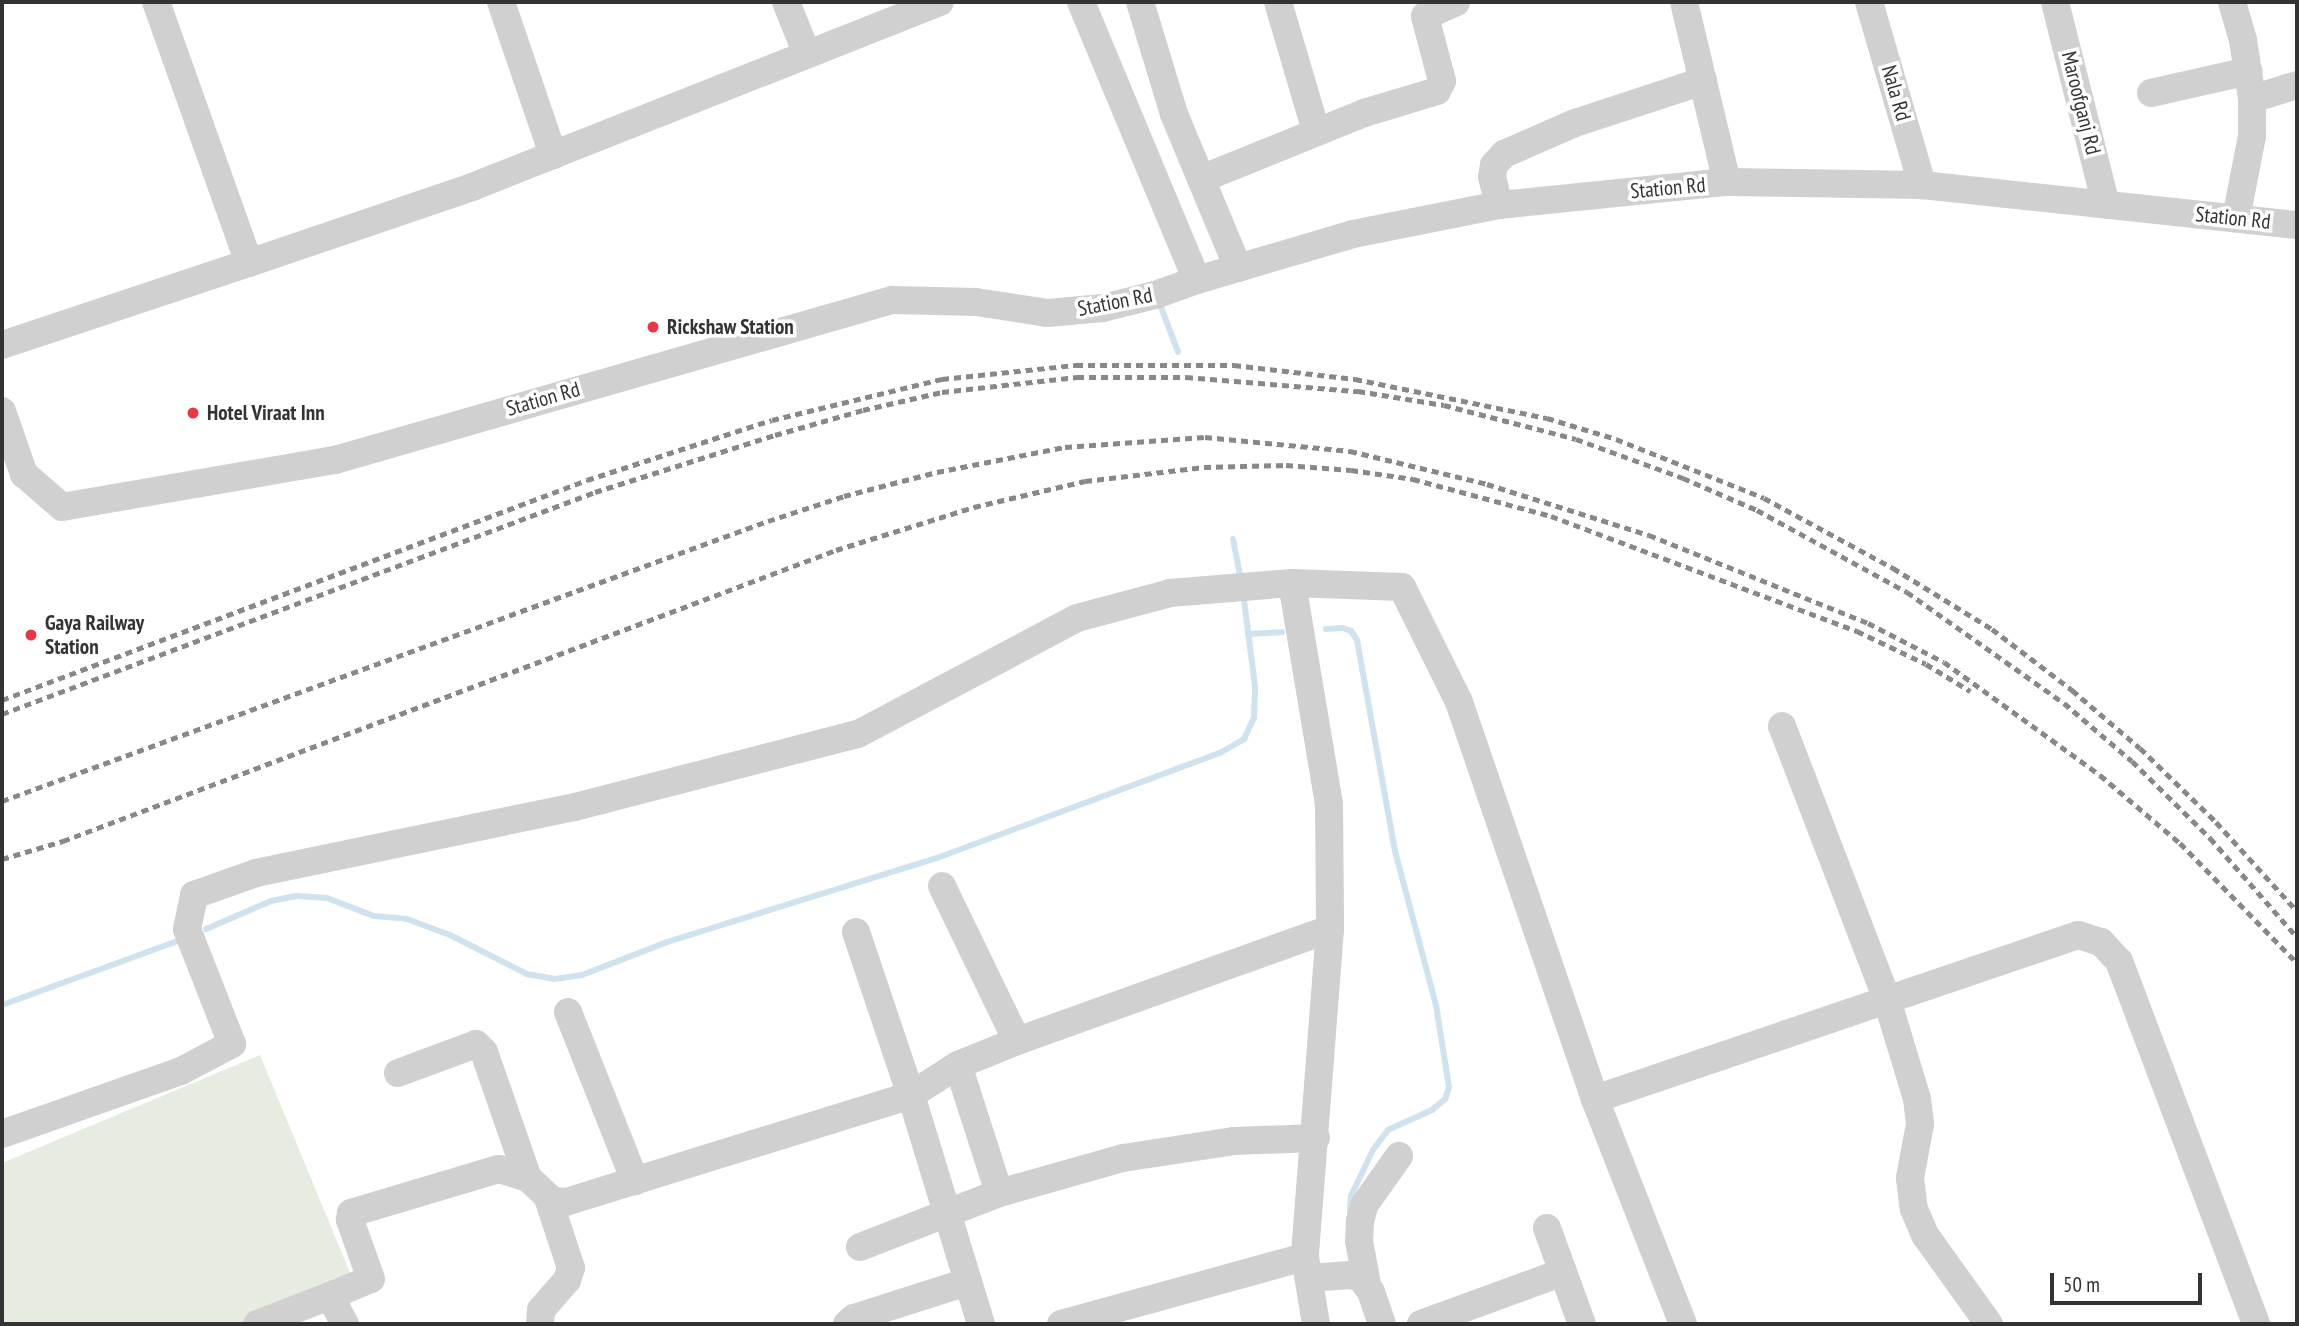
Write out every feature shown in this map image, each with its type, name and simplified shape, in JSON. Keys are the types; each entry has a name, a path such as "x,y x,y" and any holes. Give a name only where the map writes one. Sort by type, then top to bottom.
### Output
{"street":[{"path":"156,2 249,263"},
{"path":"501,2 553,155"},
{"path":"786,2 807,54"},
{"path":"2,345 472,187 940,2"},
{"path":"1081,2 1197,280"},
{"path":"1140,2 1174,114 1238,268"},
{"path":"1278,2 1316,131"},
{"path":"1201,179 1316,131 1437,91 1443,81 1424,16 1456,2"},
{"path":"1684,2 1727,182"},
{"name":"Nala Rd","path":"1869,2 1922,185"},
{"name":"Maroofganj Rd","path":"2055,2 2106,205"},
{"path":"2232,2 2249,71 2252,99 2252,135 2236,218"},
{"path":"2151,93 2249,71"},
{"path":"1499,205 1492,177 1494,165 1504,154 1575,122 1703,81"},
{"path":"2252,99 2297,85"},
{"name":"Station Rd","path":"2,411 24,474 62,507 335,460 892,300 976,302 1048,313 1103,308 1155,295 1353,234 1499,205 1727,182 1922,185 2297,225"},
{"path":"1292,583 1329,804 1330,929 1307,1267 1316,1324"},
{"path":"2,1134 181,1071 232,1044 187,929 194,895 256,873 575,807 858,734 1077,618 1170,593 1292,583 1402,587 1459,702 1595,1099 1683,1324"},
{"path":"1782,726 1887,1000 1917,1099 1920,1124 1910,1178 1914,1209 1925,1235 1989,1324"},
{"path":"942,886 1017,1041"},
{"path":"398,1073 476,1044 484,1052 528,1178 548,1198 558,1203 566,1202 911,1095 958,1065 1017,1041 1330,929"},
{"path":"856,932 911,1095 981,1324"},
{"path":"1595,1099 2078,935 2101,943 2119,961 2256,1324"},
{"path":"568,1012 635,1181"},
{"path":"958,1065 999,1193"},
{"path":"860,1247 999,1193 1069,1171 1185,1146 1234,1141 1316,1139"},
{"path":"1382,1324 1367,1284 1359,1241 1360,1221 1365,1204 1399,1156"},
{"path":"257,1324 371,1279 350,1220 351,1213 499,1169 528,1178"},
{"path":"540,1324 541,1310 568,1280 571,1268 548,1198"},
{"path":"1547,1228 1582,1324"},
{"path":"1061,1324 1307,1267 1350,1275 1367,1284"},
{"path":"1421,1324 1563,1272"},
{"path":"847,1324 854,1318 967,1282"},
{"path":"330,1296 345,1324"}],"shaded area":[{"path":"260,1055 353,1280 246,1324 2,1324 2,1163"}],"waterway":[{"path":"1161,307 1178,352"},
{"path":"1233,539 1240,574"},
{"path":"206,929 271,901 297,896 327,898 374,916 407,919 450,935 527,974 554,979 582,975 667,942 937,858 1220,753 1244,739 1254,718 1255,686 1244,600"},
{"path":"1326,629 1343,628 1351,631 1357,640 1395,851 1436,1005 1449,1087 1445,1099 1432,1110 1388,1130 1373,1150 1351,1196 1350,1212"},
{"path":"1248,634 1282,632"},
{"path":"2,1005 178,941"}],"railway":[{"path":"2,700 587,480 772,420 942,379 1076,365 1234,365 1355,379 1547,418 1616,439 1764,498 1893,568 1992,629 2072,690 2140,748 2216,822 2297,911"},
{"path":"2,714 595,492 863,410 942,392 1077,377 1186,377 1358,391 1444,405 1576,439 1683,478 1757,510 1907,592 2064,703 2132,761 2210,838 2297,937"},
{"path":"2,801 768,521 844,496 937,472 1065,447 1205,437 1350,451 1487,484 1649,535 1868,623 1944,662 2100,775 2180,843 2297,963"},
{"path":"2,859 63,841 836,550 974,507 1085,481 1204,467 1286,465 1351,470 1413,479 1551,516 1857,631 1926,664 1970,691"}],"place":[{"name":"Rickshaw Station","path":"653,327"},
{"name":"Hotel Viraat Inn","path":"193,413"},
{"name":"Gaya Railway Station","path":"31,635"}]}
